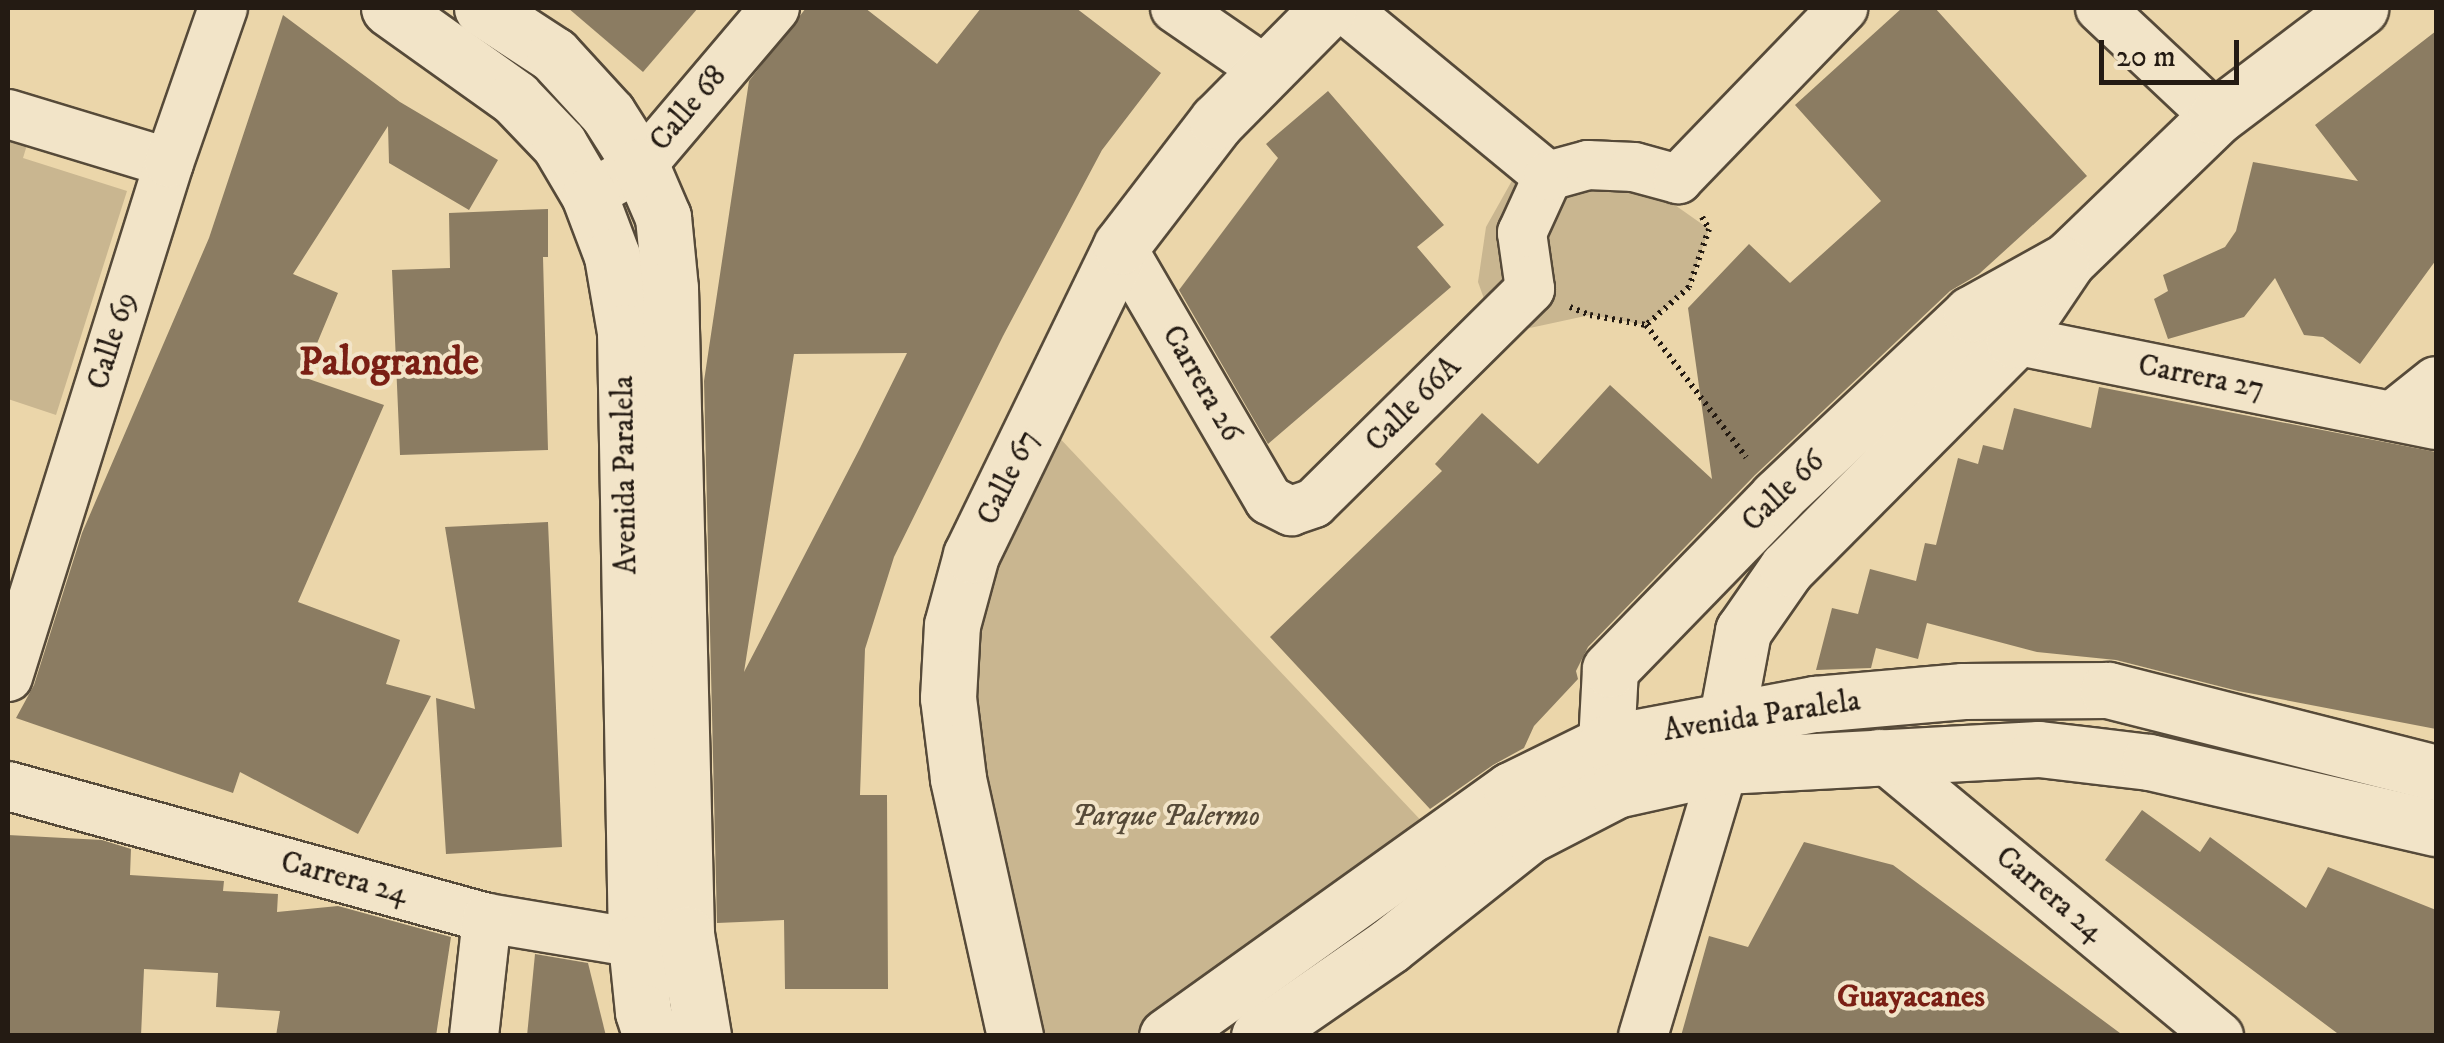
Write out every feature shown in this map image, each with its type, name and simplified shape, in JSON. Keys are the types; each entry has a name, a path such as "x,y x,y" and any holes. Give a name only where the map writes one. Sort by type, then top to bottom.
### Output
{"street":[{"name":"Calle 69","path":"8,676 169,162 223,8"},
{"name":"Avenida Paralela","path":"390,8 515,98 559,144 590,195 612,256 625,332 661,938 702,1036"},
{"name":"Avenida Paralela","path":"482,8 554,55 608,114 641,166 663,217 670,288 661,938 642,1012 651,1036"},
{"name":"Calle 68","path":"590,195 641,166 775,8"},
{"path":"1175,8 1265,70"},
{"name":"Calle 67","path":"1015,1036 958,778 948,698 952,625 971,555 1120,246 1217,121 1329,8"},
{"path":"1344,8 1548,176"},
{"path":"1548,176 1588,165 1634,167 1678,179 1843,8"},
{"path":"2100,8 2216,117"},
{"name":"Calle 66","path":"1611,766 1610,669 1777,497 1993,327 2216,117 2360,8"},
{"path":"8,114 169,162"},
{"path":"1530,289 1522,233 1548,176"},
{"name":"Carrera 26","path":"1120,246 1268,500 1291,511"},
{"name":"Calle 66A","path":"1291,511 1314,504 1530,289"},
{"name":"Calle 66","path":"1643,1036 1725,744 1743,631 1787,568 1993,327"},
{"name":"Carrera 27","path":"1993,327 2414,420"},
{"path":"2414,420 2436,382"},
{"name":"Avenida Paralela","path":"1167,1036 1511,790 1725,744 1815,704 1963,691 2108,690 2436,773"},
{"name":"Avenida Paralela","path":"1725,744 1879,754 2039,749 2149,762 2436,828"},
{"name":"Carrera 24","path":"1879,754 2219,1036"},
{"name":"Avenida Paralela","path":"1259,1036 1389,946 1611,766"},
{"name":"Carrera 24","path":"8,786 486,918 661,938"},
{"path":"474,1036 486,918"}],"path":[{"path":"1646,326 1689,287 1708,229 1678,179"},
{"path":"1530,289 1590,315 1646,326 1777,497"}],"green space":[{"path":"8,114 34,122 23,158 127,191 56,415 8,399"},
{"path":"1514,177 1645,184 1709,229 1689,287 1646,325 1590,315 1497,335 1478,282 1486,227"},
{"name":"Parque Palermo","path":"1052,430 1447,848 1172,1035 1019,1035 963,712 987,548"}],"building":[{"path":"568,8 698,8 643,72"},
{"path":"806,8 865,8 937,64 981,8 1076,8 1161,73 1102,150 1003,336 894,557 865,649 860,795 887,795 888,989 785,989 784,920 717,923 704,381 749,81","holes":["907,353 744,672 794,354"]},
{"path":"1902,8 1935,8 2087,176 1979,274 1950,291 1755,475 1588,647 1576,671 1578,679 1534,726 1524,748 1430,809 1270,637 1442,471 1435,464 1482,413 1538,464 1610,385 1712,479 1688,308 1749,244 1790,283 1881,201 1795,105"},
{"path":"283,15 400,102 498,160 469,210 389,163 388,126 293,274 338,293 303,377 384,405 298,602 400,640 386,684 431,696 358,834 240,772 233,793 16,718 34,685 82,533 209,238"},
{"path":"2436,31 2436,260 2360,364 2323,337 2304,335 2275,278 2244,317 2168,339 2154,299 2168,291 2163,275 2225,247 2236,231 2253,162 2358,181 2315,125"},
{"path":"1328,91 1444,225 1417,247 1451,287 1268,444 1179,290 1278,158 1266,144"},
{"path":"548,209 548,257 543,257 548,450 400,455 392,270 450,268 449,213"},
{"path":"2099,387 2436,452 2436,729 2238,691 2116,660 2037,652 1927,623 1918,659 1876,648 1871,668 1816,670 1832,608 1858,614 1870,569 1916,581 1925,543 1936,545 1958,458 1978,464 1983,445 2003,450 2014,408 2091,428"},
{"path":"548,522 562,847 446,854 436,698 475,709 445,527"},
{"path":"2142,810 2200,852 2210,837 2306,908 2328,867 2436,910 2436,1036 2341,1036 2105,860"},
{"path":"8,835 102,840 131,849 130,875 224,881 223,891 278,894 277,912 338,906 451,937 436,1036 276,1036 280,1011 216,1007 218,973 144,969 141,1036 8,1036"},
{"path":"1804,842 1893,865 2124,1036 1681,1036 1709,936 1748,947"},
{"path":"535,954 588,963 606,1036 527,1036"}],"district":[{"name":"Palogrande","path":"389,363"},
{"name":"Guayacanes","path":"1911,997"}]}
